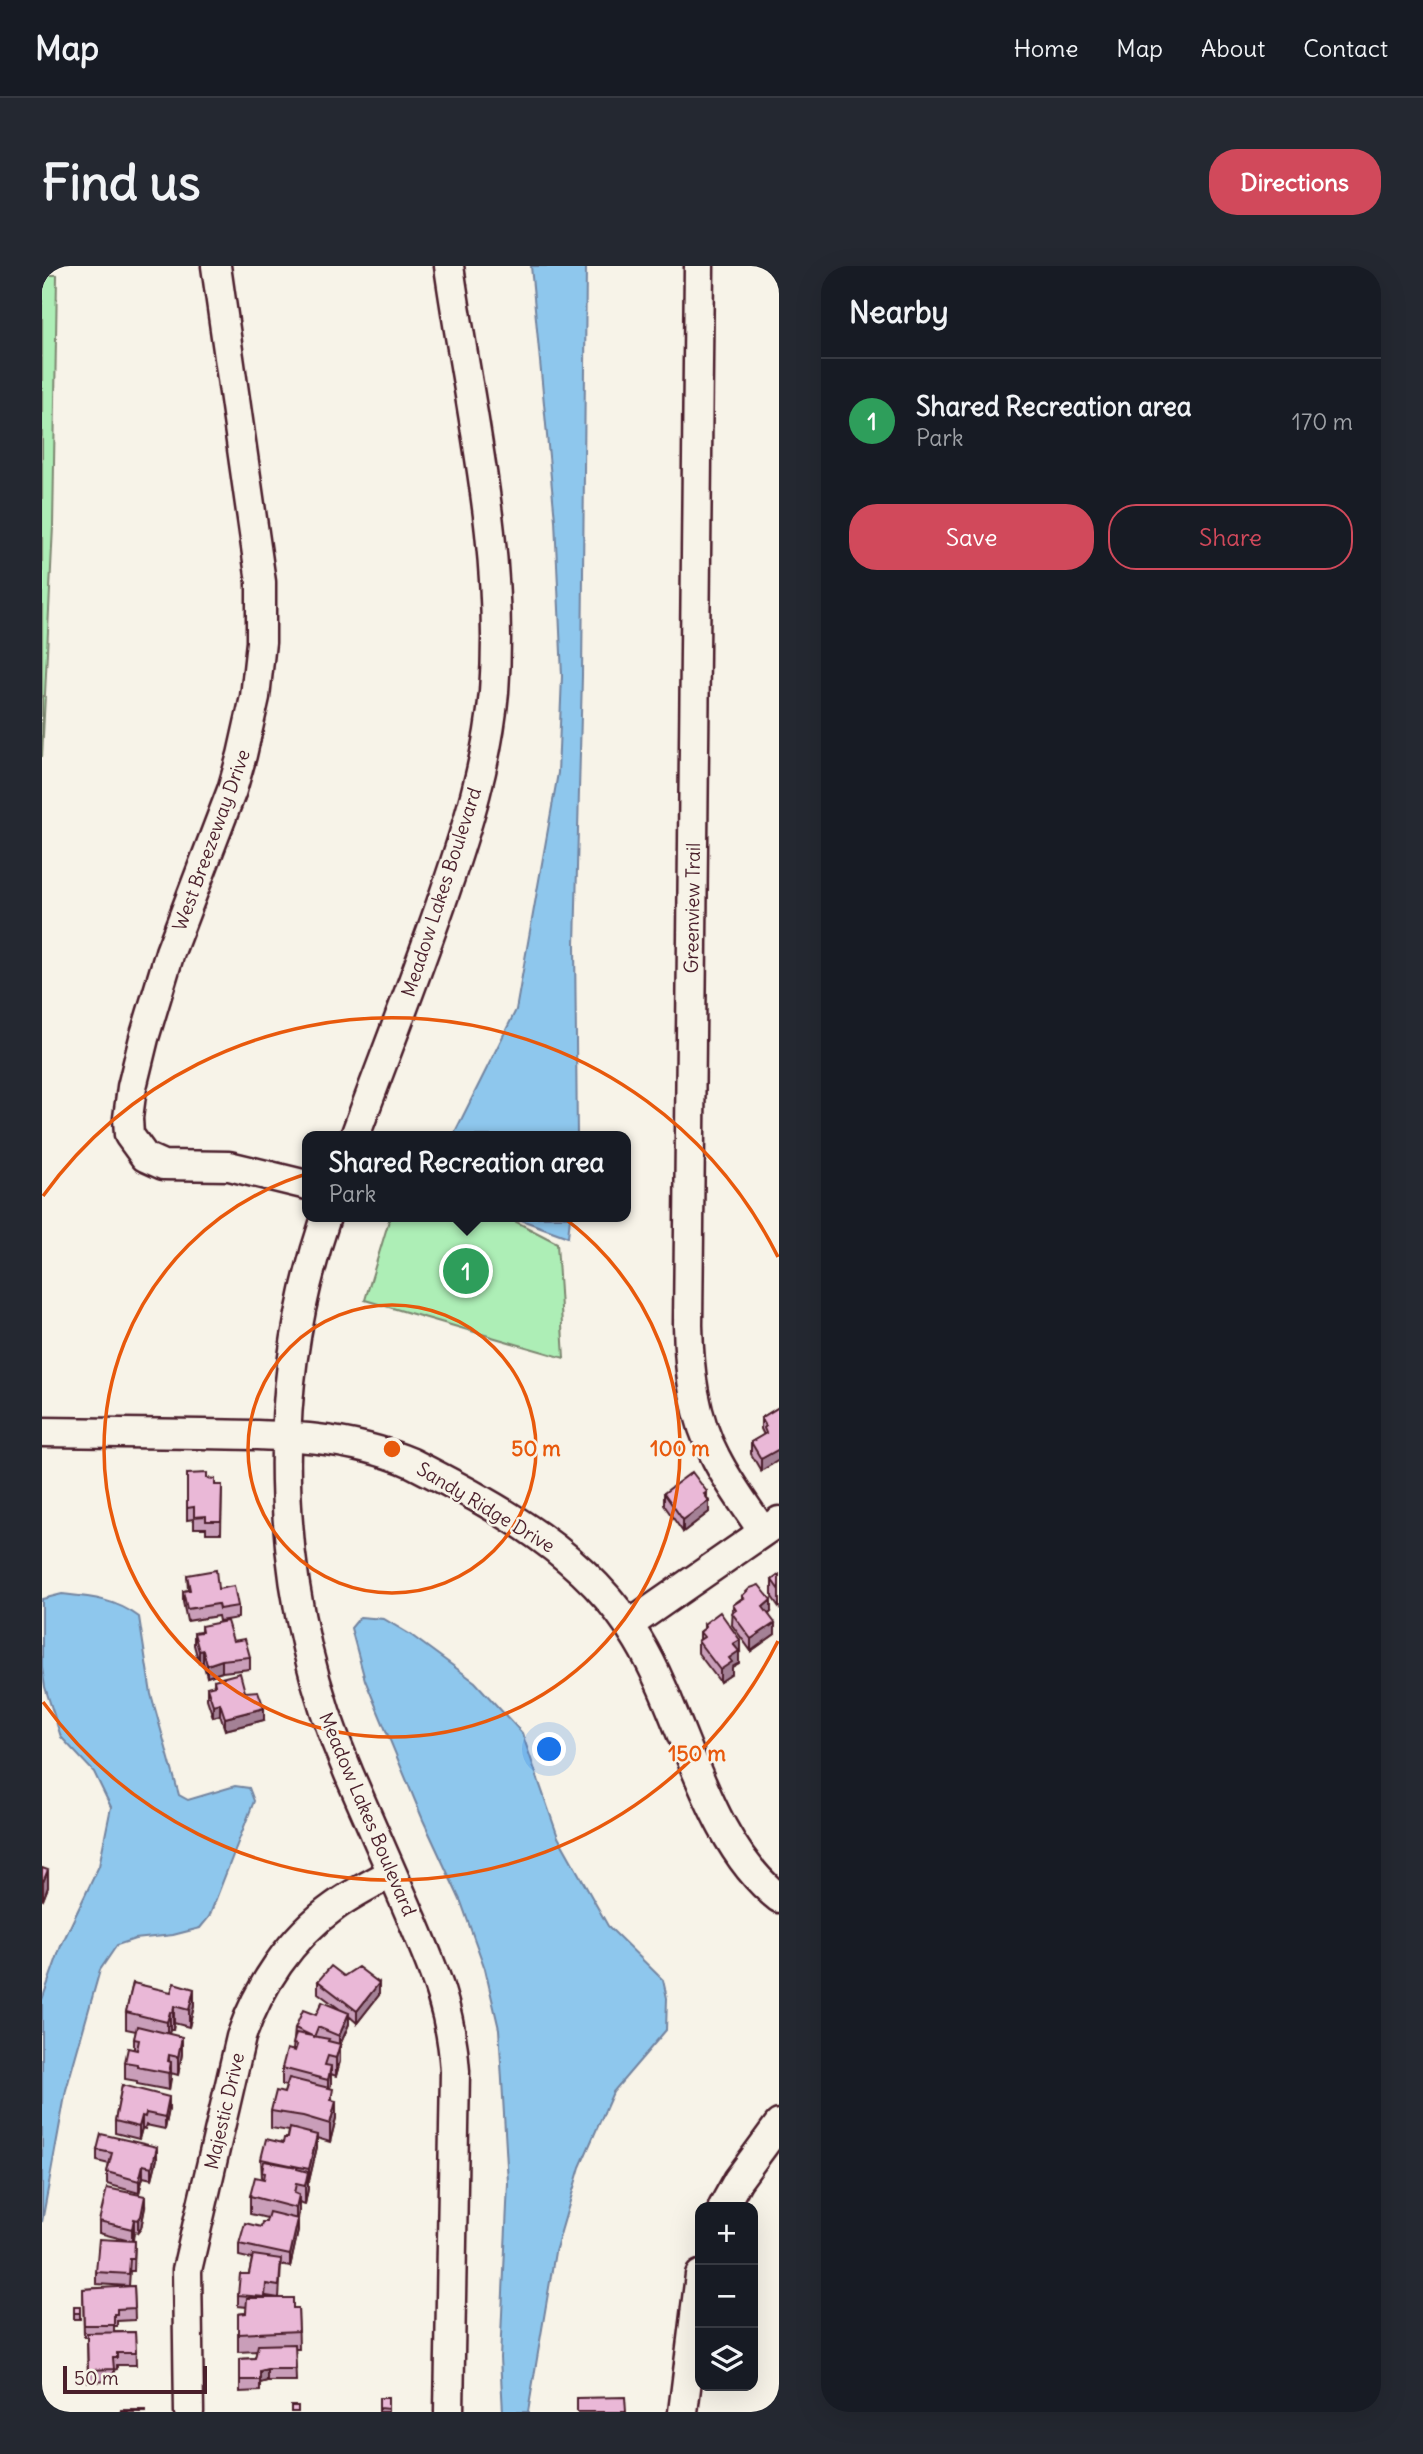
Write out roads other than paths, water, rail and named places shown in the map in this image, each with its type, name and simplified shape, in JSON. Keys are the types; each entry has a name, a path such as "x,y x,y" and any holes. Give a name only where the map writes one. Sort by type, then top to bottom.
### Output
{"street":[{"name":"West Breezeway Drive","path":"216,266 261,582 259,666 251,720 232,790 170,952 144,1038 132,1087 127,1126 138,1149 153,1162 163,1165 229,1166 302,1184"},
{"name":"Meadow Lakes Boulevard","path":"357,1131 460,847 482,763 494,694 495,607 490,535 483,474 449,266"},
{"name":"Greenview Trail","path":"699,266 689,1362 701,1420 715,1456 771,1526"},
{"name":"Meadow Lakes Boulevard","path":"325,1222 303,1300 289,1399 286,1489 290,1549 310,1659 332,1734 443,1994 453,2042 449,2412"},
{"name":"Sandy Ridge Drive","path":"42,1432 287,1435 338,1441 395,1455 528,1527 587,1575 629,1625 652,1666 736,1851 761,1884 779,1898"},
{"path":"629,1625 771,1526"},
{"name":"Majestic Drive","path":"189,2412 187,2270 247,2019 268,1980 300,1936 336,1905 392,1873"},
{"path":"726,2202 738,2180 779,2124"},
{"path":"683,2412 695,2315"}],"water":[{"path":"531,266 586,266 582,676 575,945 577,1131 456,1131 516,1010 558,773 562,676 555,520"},
{"path":"527,1222 570,1222 568,1237"},
{"path":"62,1594 112,1603 139,1617 151,1694 179,1795 188,1800 235,1786 249,1788 254,1801 209,1917 200,1928 173,1935 135,1939 117,1945 100,1970 66,2090 42,2222 42,2000 61,1946 99,1866 111,1807 94,1772 61,1737 45,1687 42,1668 42,1599"},
{"path":"360,1617 384,1619 411,1635 475,1682 522,1733 558,1837 608,1926 663,1980 667,1998 666,2030 613,2092 580,2167 555,2252 528,2412 503,2412 500,2358 508,2183 499,2029 485,1969 461,1902 423,1820 365,1680 351,1628"}],"place":[{"name":"Shared Recreation area","path":"466,1271"}]}
